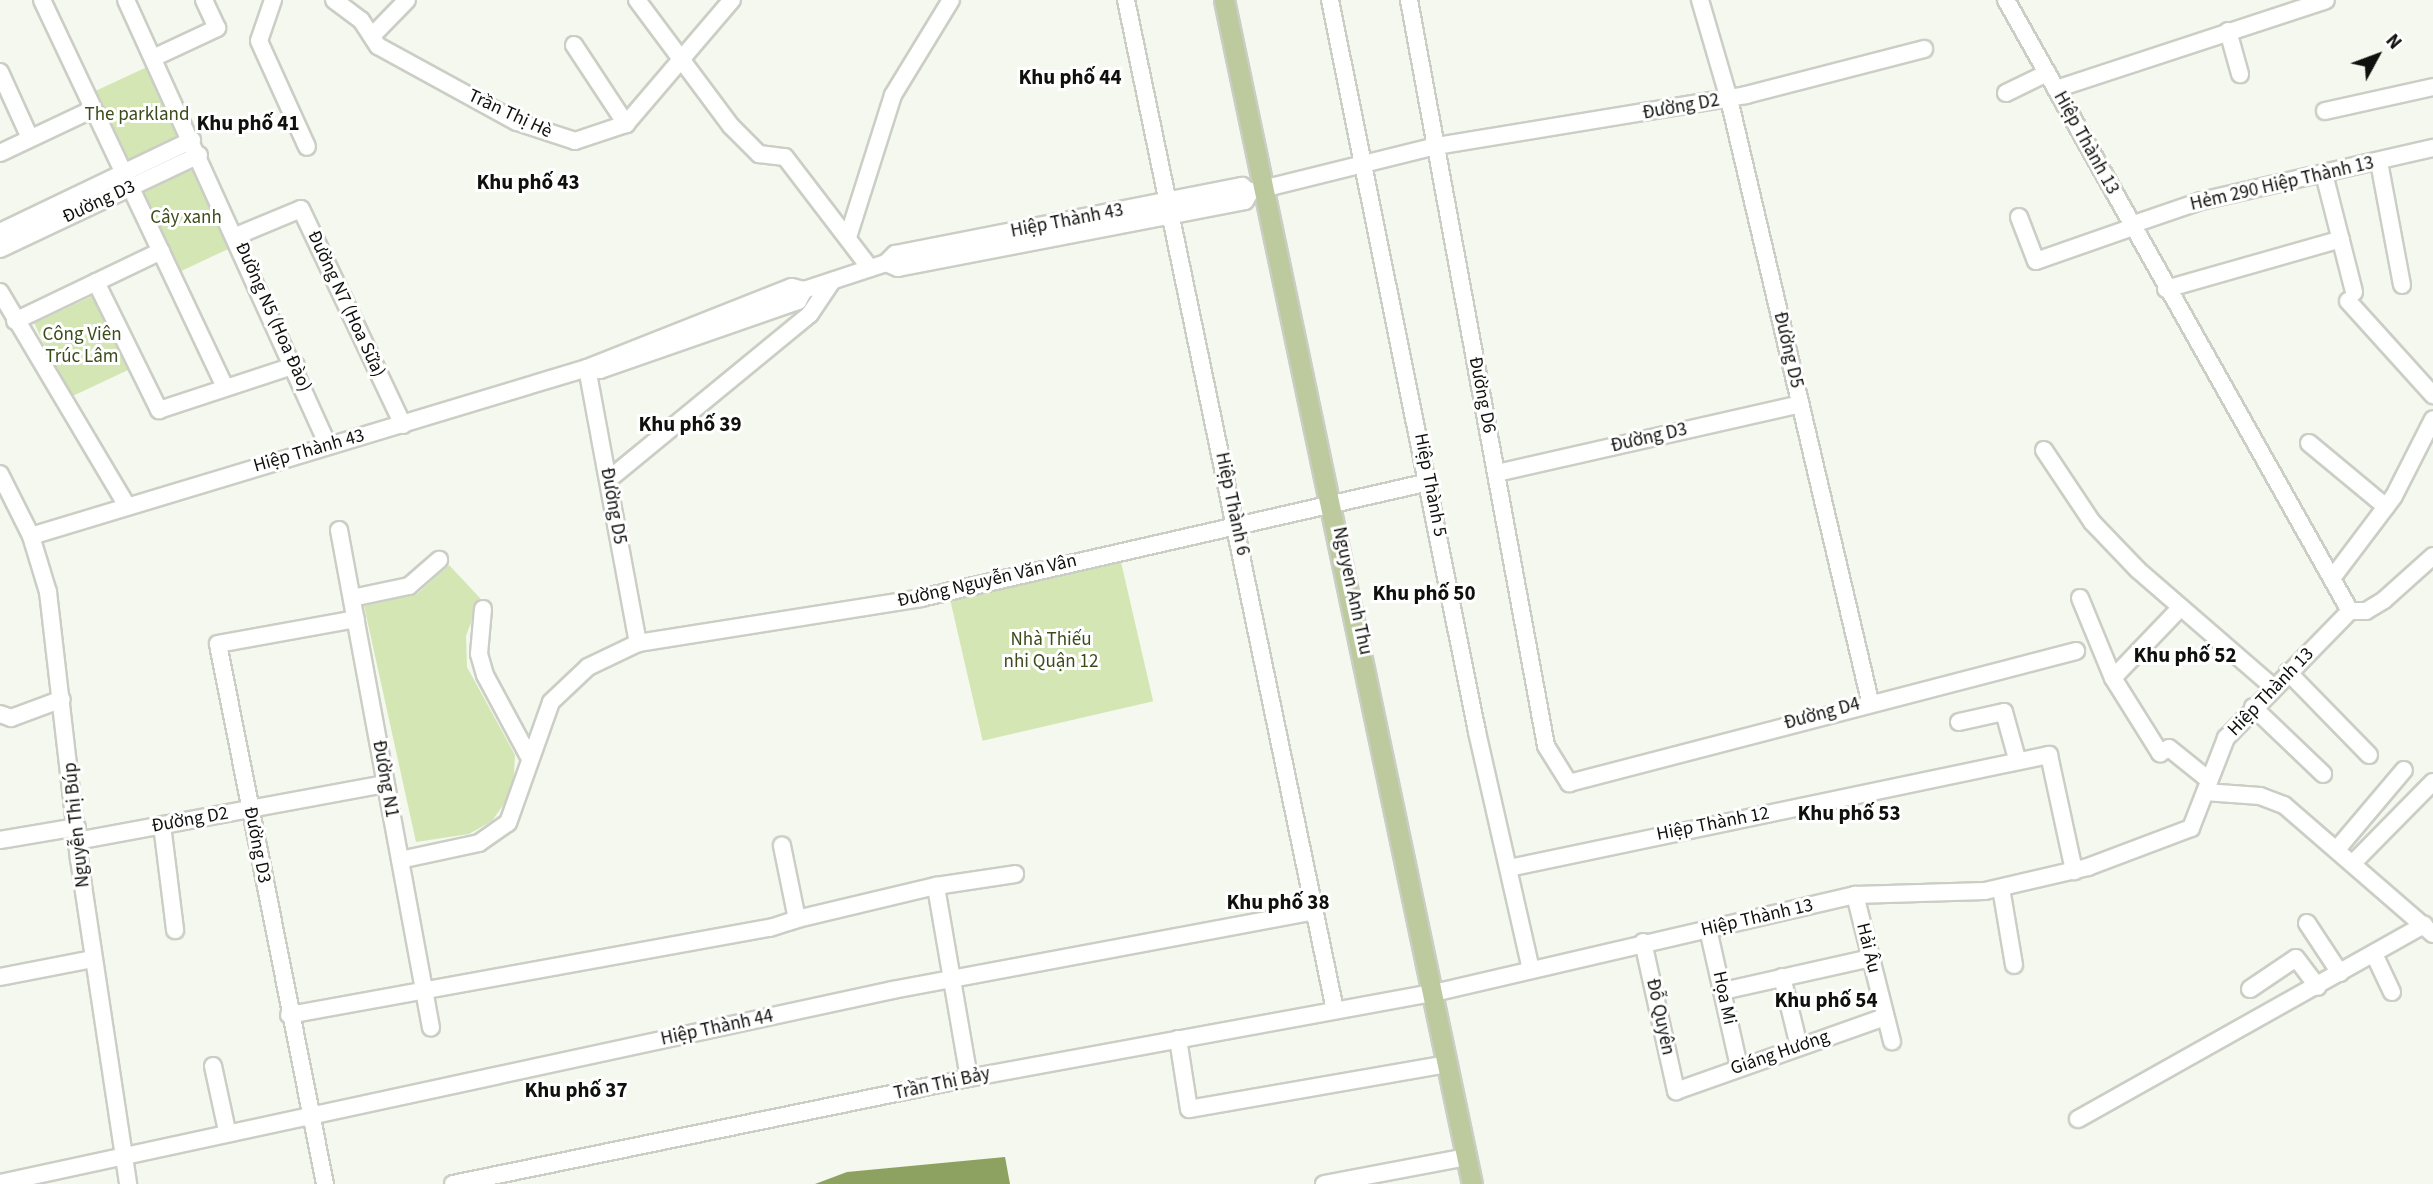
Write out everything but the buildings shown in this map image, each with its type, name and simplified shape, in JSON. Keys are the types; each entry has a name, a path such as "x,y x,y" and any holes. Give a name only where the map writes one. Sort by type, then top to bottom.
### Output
{"main road":[{"name":"Nguyen Anh Thu","path":"1224,0 1257,190 1333,500 1472,1184"}],"street":[{"path":"42,0 225,387"},
{"name":"Đường N5 (Hoa Đào)","path":"126,0 296,365 327,444"},
{"path":"153,58 217,28 204,0"},
{"path":"273,0 259,41 307,147"},
{"name":"Trần Thị Hè","path":"334,0 372,36 378,46 546,135 575,141 626,124"},
{"path":"372,36 407,0"},
{"path":"637,0 684,56 731,126 758,154 785,157 870,268"},
{"path":"574,45 626,124 732,0"},
{"path":"848,237 893,95 951,0"},
{"name":"Hiệp Thành 6","path":"1126,0 1167,209 1236,522 1335,1010"},
{"name":"Hiệp Thành 5","path":"1330,0 1531,969"},
{"name":"Đường D6","path":"1409,0 1546,746 1569,783"},
{"name":"Đường D5","path":"1700,0 1729,99 1870,701"},
{"name":"Hiệp Thành 13","path":"1434,993 1643,942 1855,895 2001,888 2074,871 2182,835 2195,823 2214,757 2253,707 2350,611 2333,577 2166,289 2006,0"},
{"path":"2056,89 2228,31 2292,5 2326,0"},
{"path":"2228,31 2240,74"},
{"name":"Đường D2","path":"1436,146 1729,99 1924,49"},
{"path":"0,72 30,138"},
{"path":"2006,93 2047,73"},
{"path":"2325,111 2433,86"},
{"path":"0,153 93,108"},
{"name":"Đường D3","path":"0,249 127,180 192,140"},
{"name":"Hiệp Thành 43","path":"31,536 127,504 327,444 403,425 587,368 792,287 804,290 887,263 898,268 1167,209 1245,201 1257,190 1436,146"},
{"name":"Hẻm 290 Hiệp Thành 13","path":"2019,217 2036,261 2202,201 2433,148"},
{"name":"Đường D3","path":"0,232 127,180 199,155"},
{"path":"2379,162 2402,285"},
{"path":"2324,174 2341,239 2351,297 2433,395"},
{"name":"Đường N7 (Hoa Sữa)","path":"236,236 301,209 403,425"},
{"path":"2166,289 2341,239"},
{"path":"15,321 161,251"},
{"path":"608,480 810,314 832,281"},
{"path":"96,282 159,410 296,365"},
{"path":"0,292 127,504"},
{"name":"Đường D5","path":"587,368 638,643"},
{"name":"Đường D3","path":"1497,473 1800,404"},
{"path":"2333,577 2386,507 2433,419"},
{"path":"2309,443 2386,507"},
{"path":"2044,450 2092,522 2181,607 2273,687"},
{"name":"Nguyễn Thị Búp","path":"0,474 31,536 48,592 93,959 128,1184"},
{"name":"Đường Nguyễn Văn Vân","path":"638,643 921,598 1236,522 1429,482"},
{"name":"Đường N1","path":"338,530 430,1028"},
{"path":"2350,611 2375,605 2433,558"},
{"path":"352,598 409,586 439,560"},
{"path":"2078,1119 2374,954 2429,929 2355,861 2284,805 2260,796 2207,786 2169,748 2160,753 2113,678 2080,598"},
{"path":"2113,678 2181,607"},
{"path":"483,609 479,654 485,675 528,755"},
{"name":"Đường D3","path":"325,1184 307,1115 218,645 356,619"},
{"path":"400,860 479,843 508,823 524,792 528,755 538,727 566,685 638,643"},
{"name":"Đường D4","path":"1569,783 1870,701 2076,652"},
{"path":"2288,672 2369,755"},
{"path":"0,714 11,718 62,699"},
{"path":"2253,707 2323,774"},
{"path":"1959,722 2004,712 2017,759"},
{"name":"Hiệp Thành 12","path":"1509,868 2017,759 2049,755 2074,871"},
{"path":"2338,848 2404,771"},
{"path":"2355,861 2433,782"},
{"name":"Đường D2","path":"0,840 162,825 386,785"},
{"path":"162,825 176,930"},
{"path":"782,845 797,919"},
{"path":"289,1015 423,988 676,948 936,886 1015,874"},
{"path":"936,886 969,1078"},
{"path":"2001,888 2014,965"},
{"name":"Hải Âu","path":"1855,895 1892,1041"},
{"name":"Hiệp Thành 44","path":"0,1183 227,1131 952,979 1315,911"},
{"path":"2307,923 2340,973"},
{"name":"Họa Mi","path":"1708,929 1739,1067"},
{"name":"Đỗ Quyên","path":"1643,942 1676,1091"},
{"path":"2374,954 2392,992"},
{"path":"1723,991 1871,958"},
{"path":"2250,989 2296,958 2318,987"},
{"path":"0,977 93,959"},
{"path":"1782,977 1799,1046"},
{"name":"Trần Thị Bảy","path":"453,1184 969,1078 1434,993"},
{"name":"Giáng Hương","path":"1676,1091 1885,1017"},
{"path":"1178,1039 1189,1109 1448,1064"},
{"path":"212,1066 227,1131"},
{"path":"1324,1184 1467,1157"}],"green space":[{"name":"The parkland","path":"147,67 181,140 126,165 93,92"},
{"name":"Cây xanh","path":"193,165 231,247 178,272 140,190"},
{"name":"Công Viên Trúc Lâm","path":"95,295 130,369 69,398 34,323"},
{"name":"Nhà Thiếu nhi Quận 12","path":"1121,562 1153,701 983,741 950,601"},
{"path":"449,565 480,598 466,636 467,667 515,755 513,791 492,821 469,834 416,842 364,606 417,594"}],"shaded area":[{"path":"1005,1157 1010,1184 815,1184 847,1172"}],"district":[{"name":"Khu phố 44","path":"1070,77"},
{"name":"Khu phố 41","path":"248,123"},
{"name":"Khu phố 43","path":"528,182"},
{"name":"Khu phố 39","path":"690,424"},
{"name":"Khu phố 50","path":"1424,593"},
{"name":"Khu phố 52","path":"2185,655"},
{"name":"Khu phố 53","path":"1849,813"},
{"name":"Khu phố 38","path":"1278,902"},
{"name":"Khu phố 54","path":"1826,1000"},
{"name":"Khu phố 37","path":"576,1090"}]}
